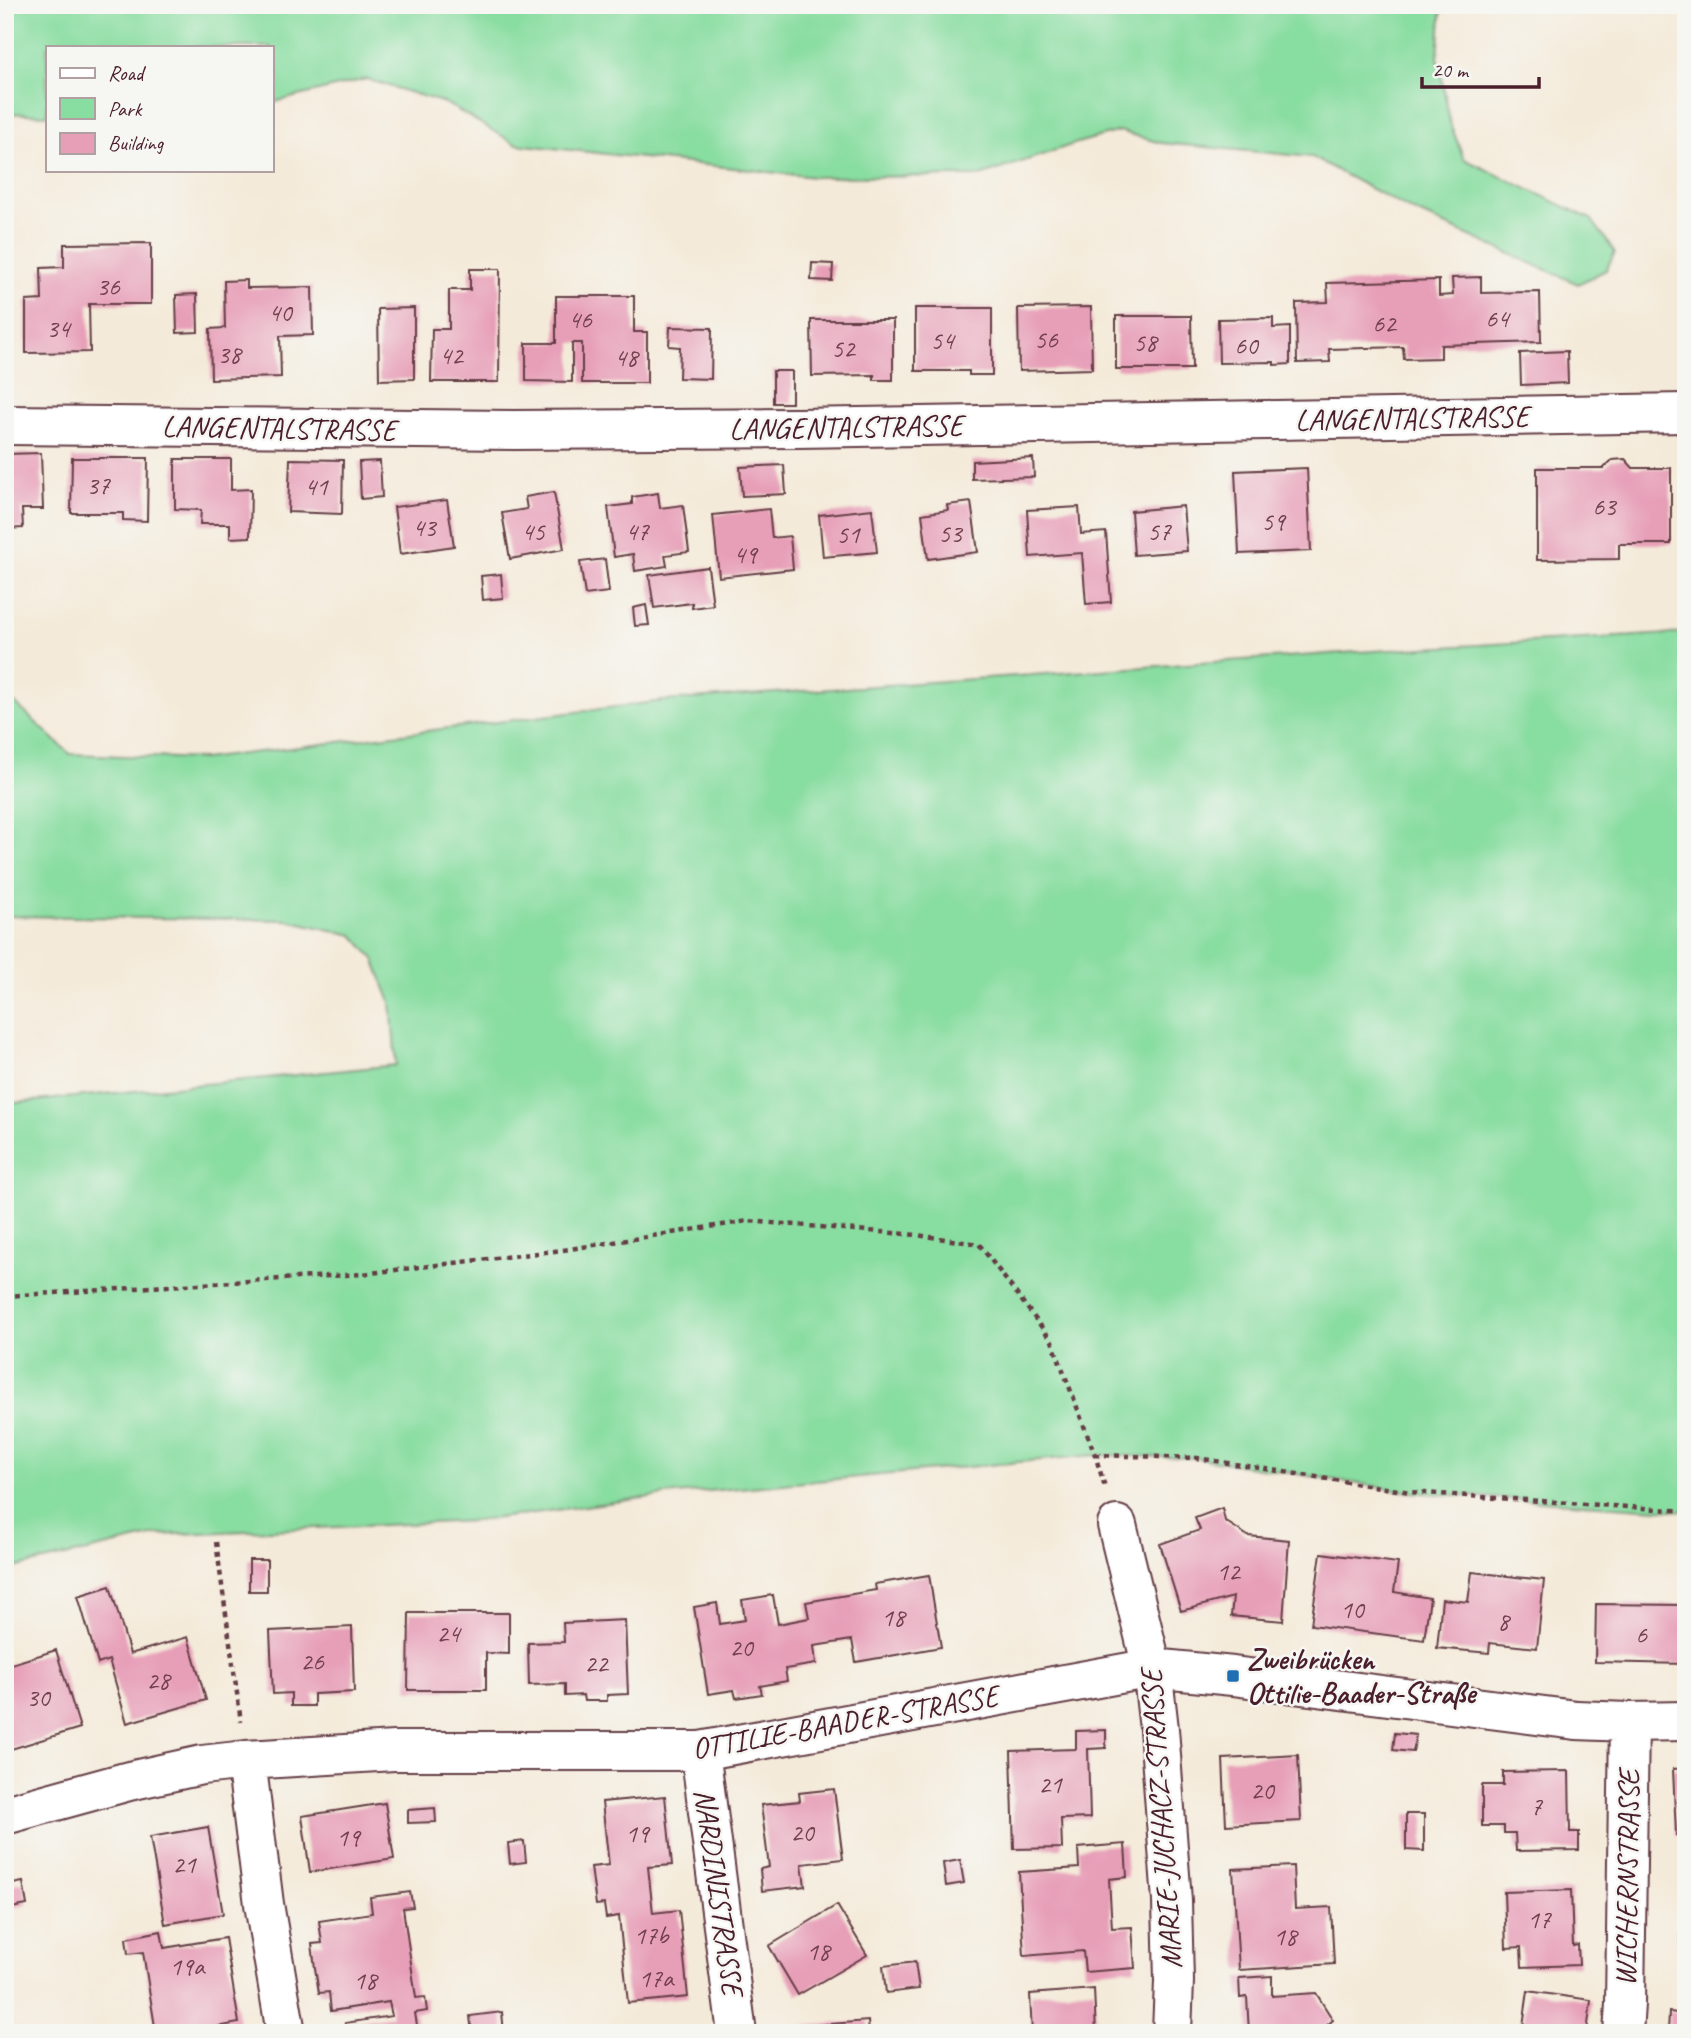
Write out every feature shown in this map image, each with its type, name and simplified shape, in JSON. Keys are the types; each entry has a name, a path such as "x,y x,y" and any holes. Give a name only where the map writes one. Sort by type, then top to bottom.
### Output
{"street":[{"name":"LANGENTALSTRASSE","path":"5,425 513,430 811,428 1686,413"},
{"name":"MARIE-JUCHACZ-STRASSE","path":"1117,1525 1152,1668 1159,1729 1172,1901 1174,1981 1171,2033"},
{"name":"OTTILIE-BAADER-STRASSE","path":"5,1815 129,1781 246,1760 394,1751 700,1751 1152,1668 1576,1720 1629,1723 1686,1721"},
{"name":"WICHERNSTRASSE","path":"1623,2033 1629,1723"},
{"name":"NARDINISTRASSE","path":"700,1751 737,2033"},
{"path":"246,1760 264,1904 286,2033"}],"path":[{"path":"5,1296 362,1274 563,1250 748,1221 917,1235 979,1244 1052,1340 1095,1455 1117,1525"},
{"path":"1095,1455 1196,1458 1410,1492 1686,1511"},
{"path":"216,1542 246,1760"}],"green space":[{"path":"5,5 1442,5 1438,57 1450,123 1464,159 1591,219 1615,252 1606,270 1578,284 1409,209 1312,157 1161,143 1119,131 980,176 814,177 516,144 445,103 366,79 273,102 273,46 46,46 46,115 5,113"},
{"path":"1686,633 1686,1511 1410,1492 1197,1458 1095,1455 665,1495 476,1521 156,1535 5,1570 5,1104 396,1065 391,1002 374,959 353,935 287,920 5,916 5,694 70,754 203,759 663,701 1356,652"}],"building":[{"path":"151,243 151,304 89,304 90,352 26,353 26,301 42,300 41,268 64,267 64,244"},
{"path":"812,263 833,264 832,281 811,280"},
{"path":"470,269 500,269 499,382 431,382 432,329 449,329 449,290 470,290"},
{"path":"1481,277 1481,293 1540,292 1541,342 1441,345 1441,358 1404,359 1403,347 1329,349 1330,362 1297,363 1296,303 1328,302 1327,283 1439,280 1439,296 1453,295 1452,278"},
{"path":"247,280 247,288 312,287 313,335 280,336 281,377 211,379 210,329 225,328 224,281"},
{"path":"197,294 198,332 177,333 176,295"},
{"path":"556,296 634,296 634,332 647,332 647,383 582,383 582,343 572,343 572,382 526,381 526,343 556,343"},
{"path":"1091,307 1092,369 1019,371 1018,308"},
{"path":"414,308 414,379 379,380 378,309"},
{"path":"915,308 992,308 992,375 969,375 969,371 915,371"},
{"path":"1116,316 1191,316 1192,369 1116,369"},
{"path":"1273,318 1273,328 1290,327 1290,364 1219,363 1218,319"},
{"path":"811,320 893,320 893,380 874,380 874,375 812,376"},
{"path":"670,327 712,328 711,379 679,378 680,347 669,346"},
{"path":"1567,351 1568,383 1521,385 1520,353"},
{"path":"773,371 792,371 792,403 773,403"},
{"path":"41,453 43,509 22,509 23,528 5,529 5,454"},
{"path":"72,458 148,458 147,521 123,520 123,513 71,513"},
{"path":"1033,458 1034,477 972,479 972,461"},
{"path":"175,459 231,459 231,490 251,489 250,537 230,538 230,524 200,524 201,510 175,509"},
{"path":"290,459 343,460 342,514 288,512"},
{"path":"1625,459 1633,468 1671,468 1671,544 1619,544 1619,559 1537,560 1537,468 1604,468 1612,460"},
{"path":"380,461 382,497 361,499 359,462"},
{"path":"784,465 786,494 742,496 740,467"},
{"path":"1307,468 1311,551 1239,554 1235,471"},
{"path":"554,492 564,549 510,559 502,513 527,509 525,497"},
{"path":"658,493 660,508 683,505 689,552 665,555 667,566 635,571 633,554 614,557 608,507 632,504 632,497"},
{"path":"447,500 454,546 400,554 394,507"},
{"path":"971,502 978,552 928,559 922,514 948,510 947,505"},
{"path":"1183,506 1187,551 1134,555 1131,511"},
{"path":"1079,507 1081,534 1106,532 1111,602 1086,604 1082,553 1030,557 1027,510"},
{"path":"769,509 772,538 790,536 793,569 719,577 713,515"},
{"path":"872,509 877,552 823,557 819,515"},
{"path":"605,559 609,592 585,595 580,562"},
{"path":"708,567 713,605 692,608 692,603 654,608 649,575"},
{"path":"501,574 503,598 483,600 481,576"},
{"path":"646,605 649,625 635,626 633,608"},
{"path":"1222,1508 1225,1521 1248,1536 1289,1540 1283,1621 1231,1616 1233,1597 1181,1611 1160,1544 1200,1530 1195,1518"},
{"path":"1321,1553 1398,1563 1394,1592 1430,1598 1424,1640 1311,1625"},
{"path":"249,1560 267,1560 267,1591 249,1591"},
{"path":"1472,1572 1544,1580 1537,1648 1490,1643 1489,1653 1437,1648 1442,1599 1468,1602"},
{"path":"929,1575 941,1647 856,1662 852,1640 814,1646 816,1664 785,1669 787,1681 760,1686 762,1694 736,1698 734,1690 708,1694 694,1607 717,1603 720,1624 745,1620 742,1600 773,1595 778,1624 809,1618 806,1602 876,1590 875,1584"},
{"path":"110,1586 130,1654 188,1637 206,1700 127,1723 109,1660 98,1664 78,1596"},
{"path":"1596,1604 1686,1605 1686,1664 1595,1662"},
{"path":"409,1613 509,1613 509,1654 486,1653 486,1690 408,1690"},
{"path":"625,1620 628,1694 607,1695 607,1701 584,1701 583,1695 565,1696 565,1684 529,1685 528,1643 564,1642 563,1623"},
{"path":"352,1627 354,1692 314,1694 314,1706 291,1706 291,1693 273,1694 270,1631"},
{"path":"56,1650 80,1728 5,1751 5,1666"},
{"path":"1106,1730 1106,1748 1088,1749 1090,1818 1061,1819 1062,1848 1014,1849 1011,1751 1076,1749 1076,1731"},
{"path":"1395,1733 1416,1735 1413,1752 1393,1750"},
{"path":"1298,1755 1301,1821 1226,1825 1223,1759"},
{"path":"1686,1768 1686,1835 1676,1835 1673,1769"},
{"path":"1569,1771 1570,1832 1579,1832 1579,1850 1516,1851 1515,1833 1504,1833 1504,1826 1482,1826 1482,1785 1503,1785 1503,1772"},
{"path":"834,1789 843,1859 802,1864 805,1886 762,1891 760,1869 769,1867 761,1805 800,1801 799,1793"},
{"path":"665,1796 672,1865 648,1867 653,1913 679,1910 688,1997 628,2003 619,1916 606,1918 604,1904 596,1905 591,1867 609,1865 602,1802"},
{"path":"385,1803 394,1859 310,1872 302,1816"},
{"path":"435,1808 436,1822 408,1823 408,1810"},
{"path":"1406,1814 1424,1814 1424,1851 1406,1850"},
{"path":"208,1827 223,1914 165,1924 150,1837"},
{"path":"524,1841 526,1862 510,1864 508,1843"},
{"path":"1125,1844 1127,1877 1109,1879 1112,1928 1132,1927 1135,1968 1085,1972 1083,1951 1024,1956 1019,1872 1079,1868 1078,1848"},
{"path":"960,1860 964,1883 946,1886 943,1863"},
{"path":"1293,1866 1295,1909 1331,1907 1334,1964 1239,1970 1233,1869"},
{"path":"1680,1879 1686,1879 1686,1948 1681,1948"},
{"path":"23,1882 27,1905 11,1908 7,1885"},
{"path":"1571,1890 1573,1946 1578,1945 1579,1965 1522,1967 1521,1947 1506,1948 1504,1892"},
{"path":"410,1892 413,1907 403,1908 416,1998 425,1997 427,2011 415,2013 418,2031 346,2033 345,2023 392,2016 389,2002 331,2011 329,1992 319,1993 315,1968 312,1944 322,1943 319,1921 372,1913 370,1897"},
{"path":"837,1905 867,1955 798,1995 769,1946"},
{"path":"161,1931 164,1948 225,1938 239,2023 183,2033 156,2033 143,1952 128,1954 126,1938"},
{"path":"915,1962 919,1989 886,1993 883,1966"},
{"path":"1272,1976 1272,1996 1316,1993 1333,2020 1318,2033 1249,2033 1247,1997 1240,1998 1239,1978"},
{"path":"1094,1989 1096,2033 1032,2033 1030,1994"},
{"path":"1528,1991 1591,2000 1587,2033 1522,2033"},
{"path":"502,2012 504,2033 472,2033 470,2016"},
{"path":"1669,2012 1686,2014 1686,2033 1668,2033"},
{"path":"868,2021 869,2033 791,2033 791,2027"}],"place":[{"name":"Zweibrücken Ottilie-Baader-Straße","path":"1233,1676"}]}
